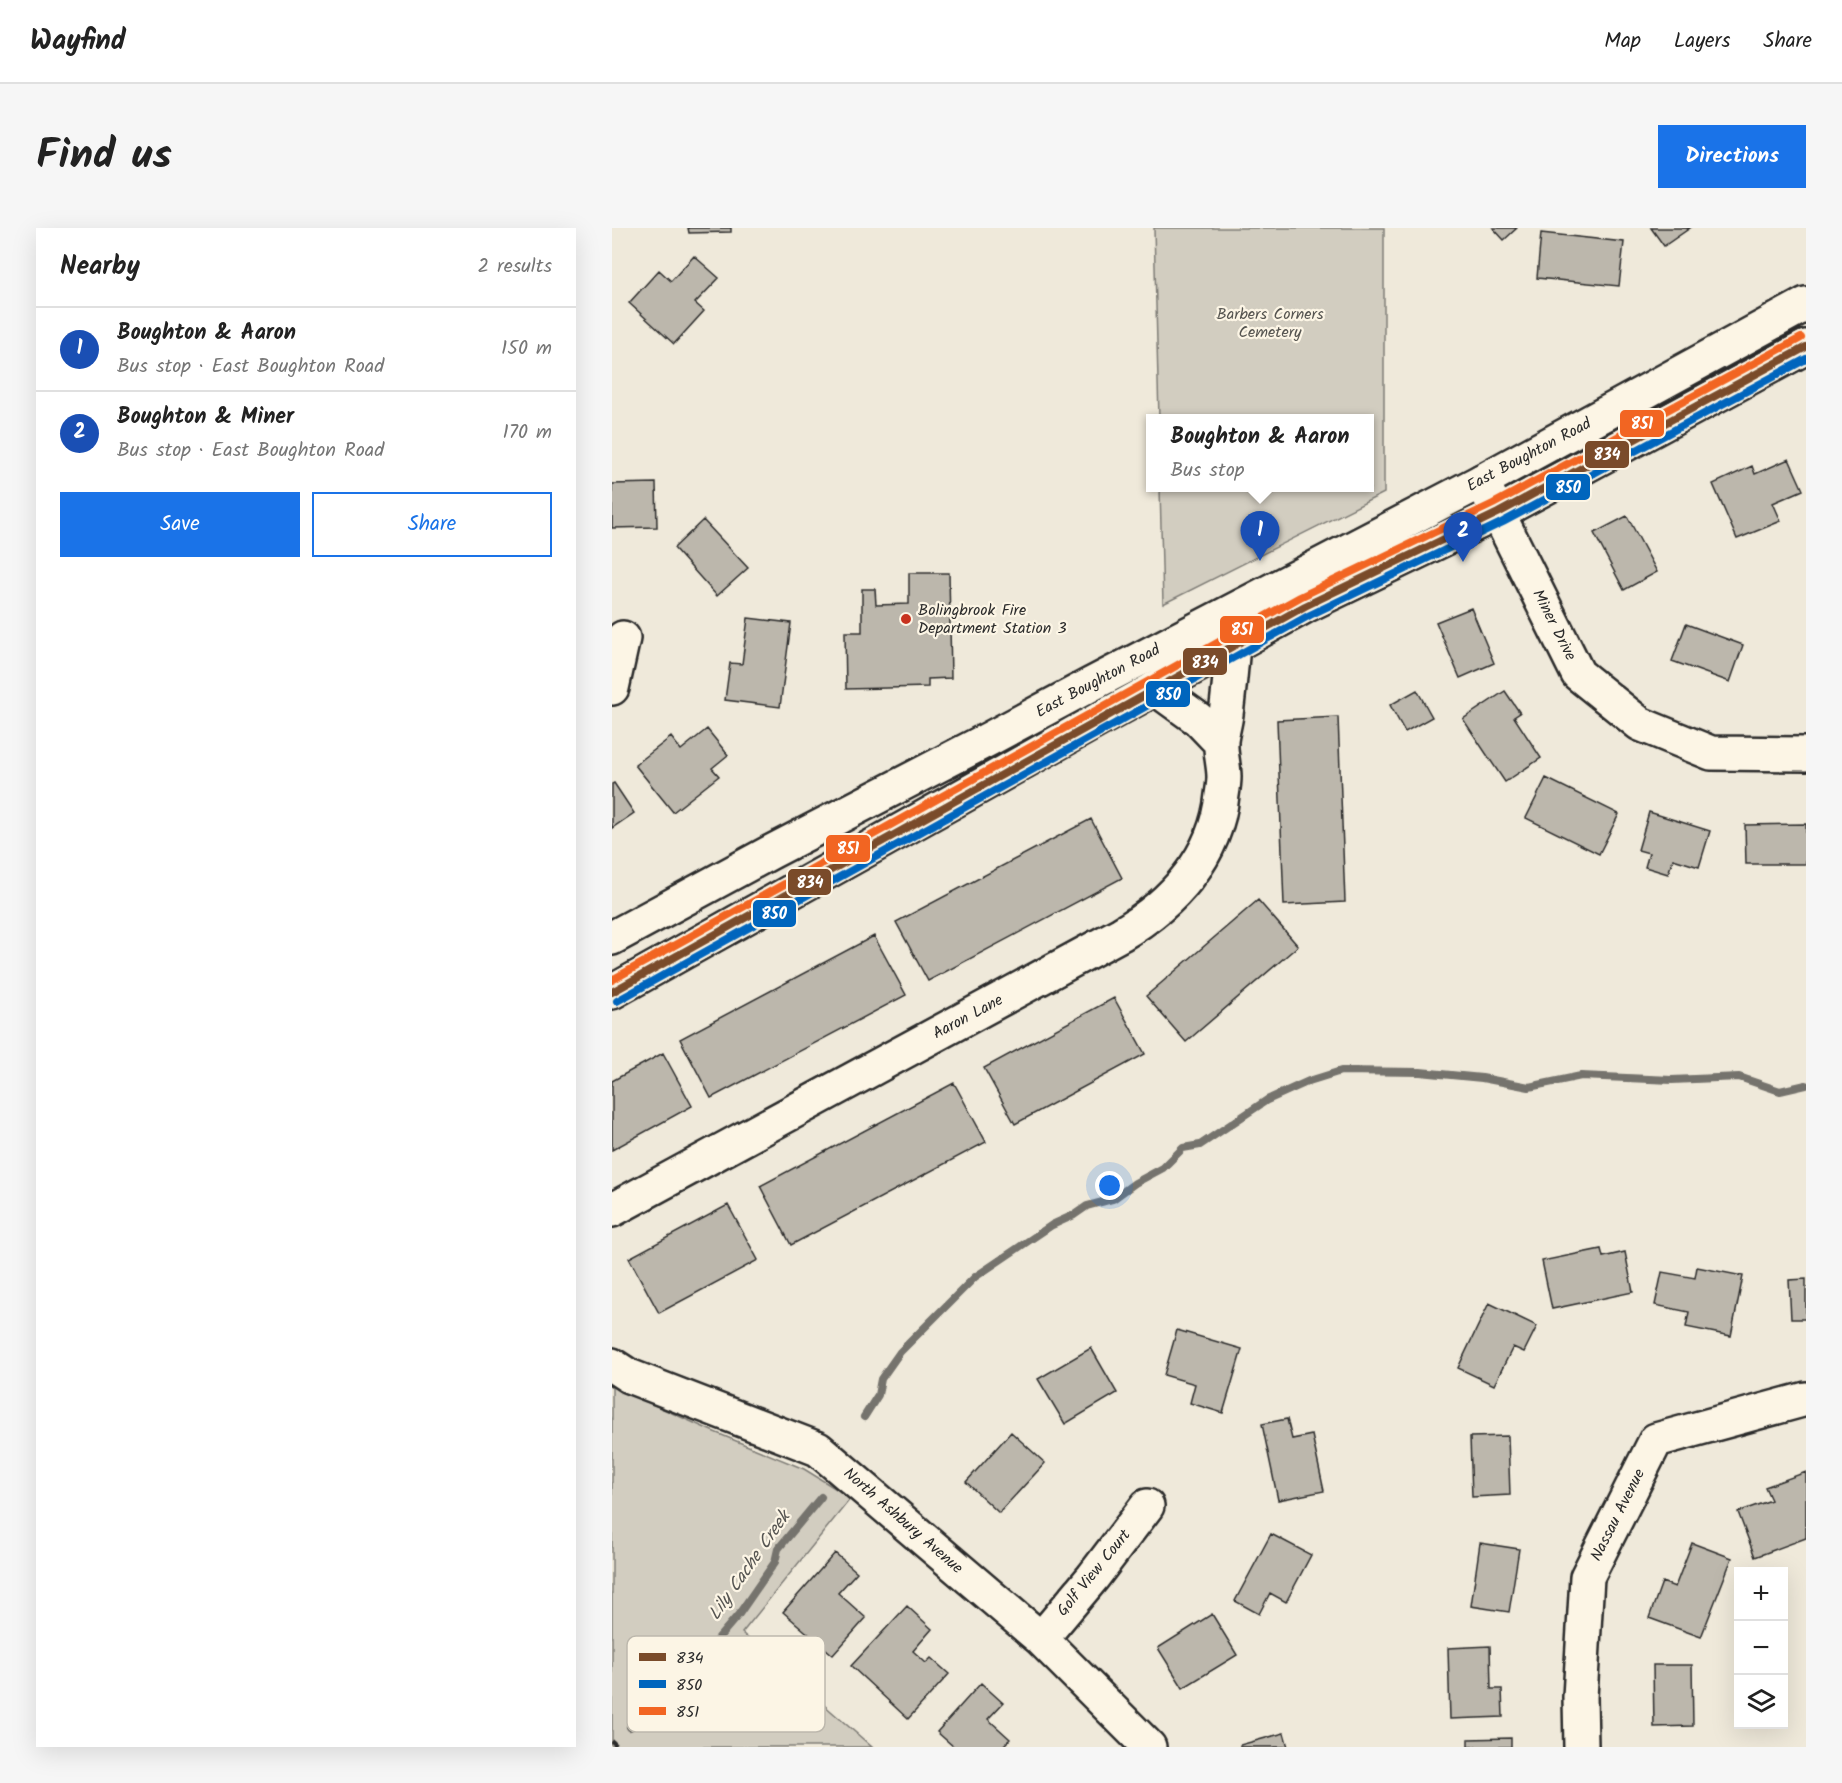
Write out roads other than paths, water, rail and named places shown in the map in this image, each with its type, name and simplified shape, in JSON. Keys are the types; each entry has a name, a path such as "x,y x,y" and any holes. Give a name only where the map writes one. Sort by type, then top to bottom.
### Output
{"street":[{"name":"East Boughton Road","path":"612,938 771,852 1482,481 1806,304"},
{"name":"East Boughton Road","path":"612,992 1305,606 1498,513 1806,347"},
{"name":"Miner Drive","path":"1482,481 1578,674 1640,724 1711,753 1806,754"},
{"path":"612,688 623,638"},
{"name":"Aaron Lane","path":"612,1210 1121,934 1153,914 1172,898 1190,877 1211,838 1218,819 1224,777 1221,743 1233,645"},
{"path":"1155,688 1198,719 1221,743"},
{"name":"North Ashbury Avenue","path":"612,1365 629,1377 818,1449 1041,1639 1149,1747"},
{"name":"Nassau Avenue","path":"1581,1747 1580,1697 1587,1576 1656,1440 1806,1399"},
{"name":"Golf View Court","path":"1041,1639 1147,1506"}],"waterway":[{"path":"864,1417 878,1395 881,1379 900,1352 975,1277 1052,1225 1087,1206 1113,1199 1135,1183 1163,1168 1183,1148 1200,1145 1267,1100 1309,1081 1341,1071 1420,1072 1482,1078 1529,1087 1581,1076 1672,1080 1739,1077 1780,1091 1806,1085"},
{"name":"Lily Cache Creek","path":"720,1636 739,1614 775,1562 778,1549 821,1497"}],"place":[{"name":"Boughton & Aaron","path":"1260,561"},
{"name":"Boughton & Miner","path":"1463,562"},
{"name":"Bolingbrook Fire Department Station 3","path":"906,619"}],"park label":[{"name":"Barbers Corners Cemetery","path":"1270,323"}]}
